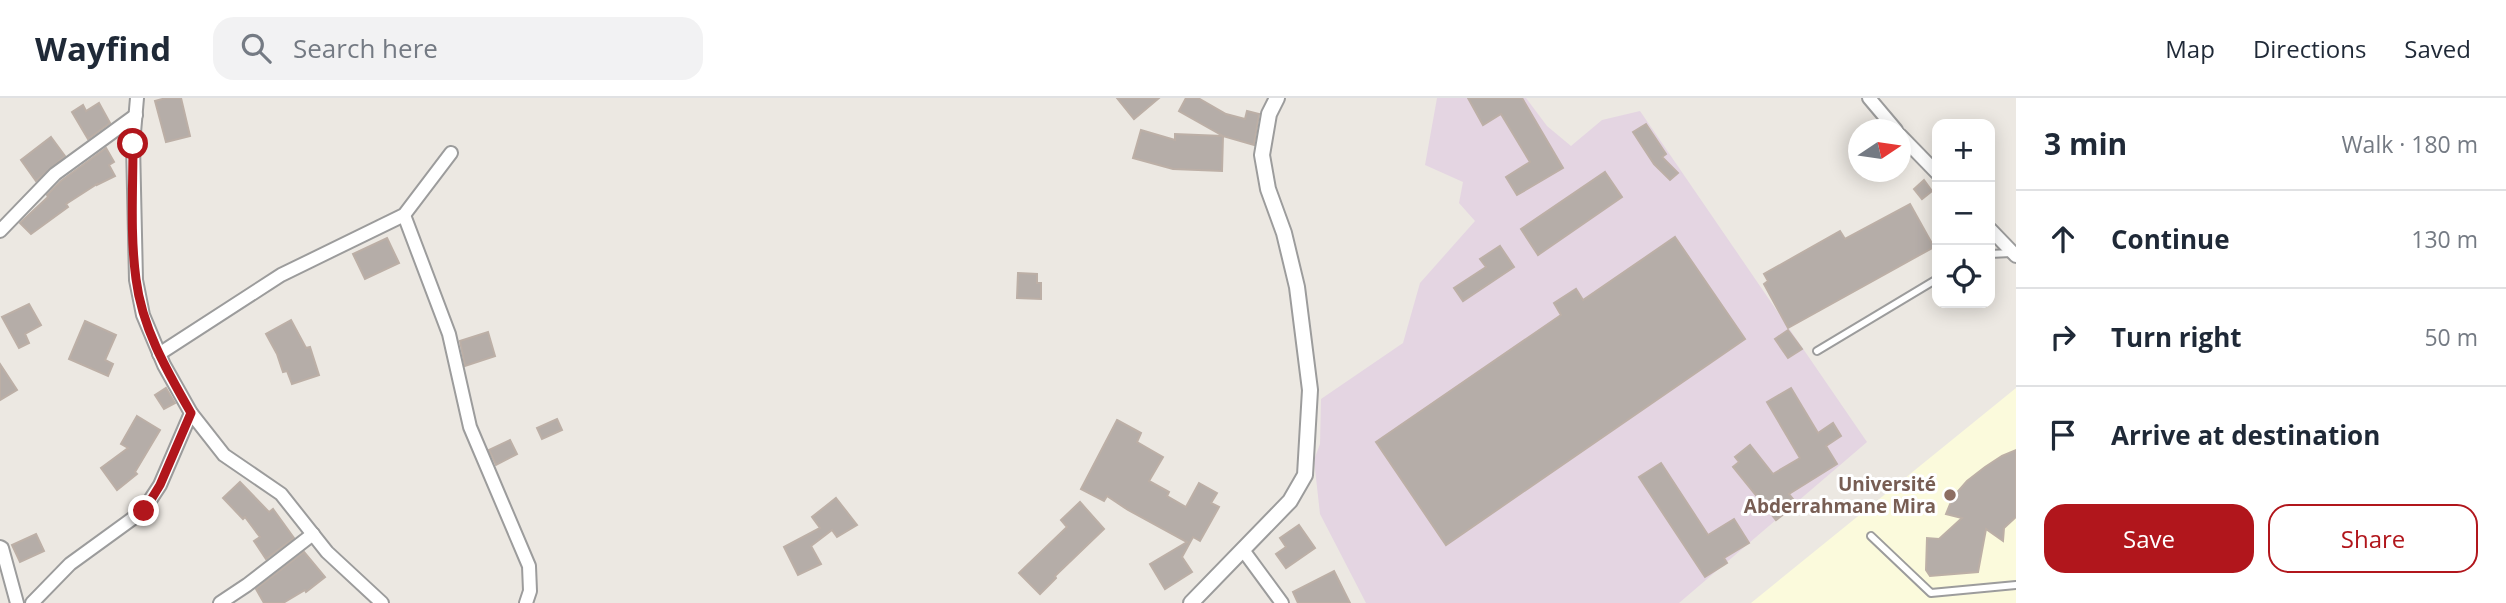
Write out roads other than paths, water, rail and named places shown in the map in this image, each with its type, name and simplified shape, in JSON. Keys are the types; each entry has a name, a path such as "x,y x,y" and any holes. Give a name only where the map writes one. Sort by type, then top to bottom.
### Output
{"street":[{"path":"137,98 133,158 136,279 144,315 159,354 191,413 224,455 281,494 327,552 382,603"},
{"path":"1191,603 1290,501 1305,475 1310,390 1297,287 1284,233 1268,189 1262,155 1269,114 1277,98"},
{"path":"1869,98 1887,119"},
{"path":"0,231 55,174 135,115"},
{"path":"1911,146 1932,168"},
{"path":"159,354 281,275 404,215 451,153"},
{"path":"404,215 449,334 470,428 529,566 530,591 526,603"},
{"path":"1995,234 2015,254"},
{"path":"0,597 34,601 70,564 144,511 160,485 191,413"},
{"path":"220,603 313,534"},
{"path":"1,546 16,599"},
{"path":"1243,550 1282,603"}],"lane":[{"path":"1995,254 2015,254"},
{"path":"1817,351 1932,282"},
{"path":"1871,536 1931,593 2016,585"}],"place":[{"name":"Université Abderrahmane Mira","path":"1950,495"}]}
